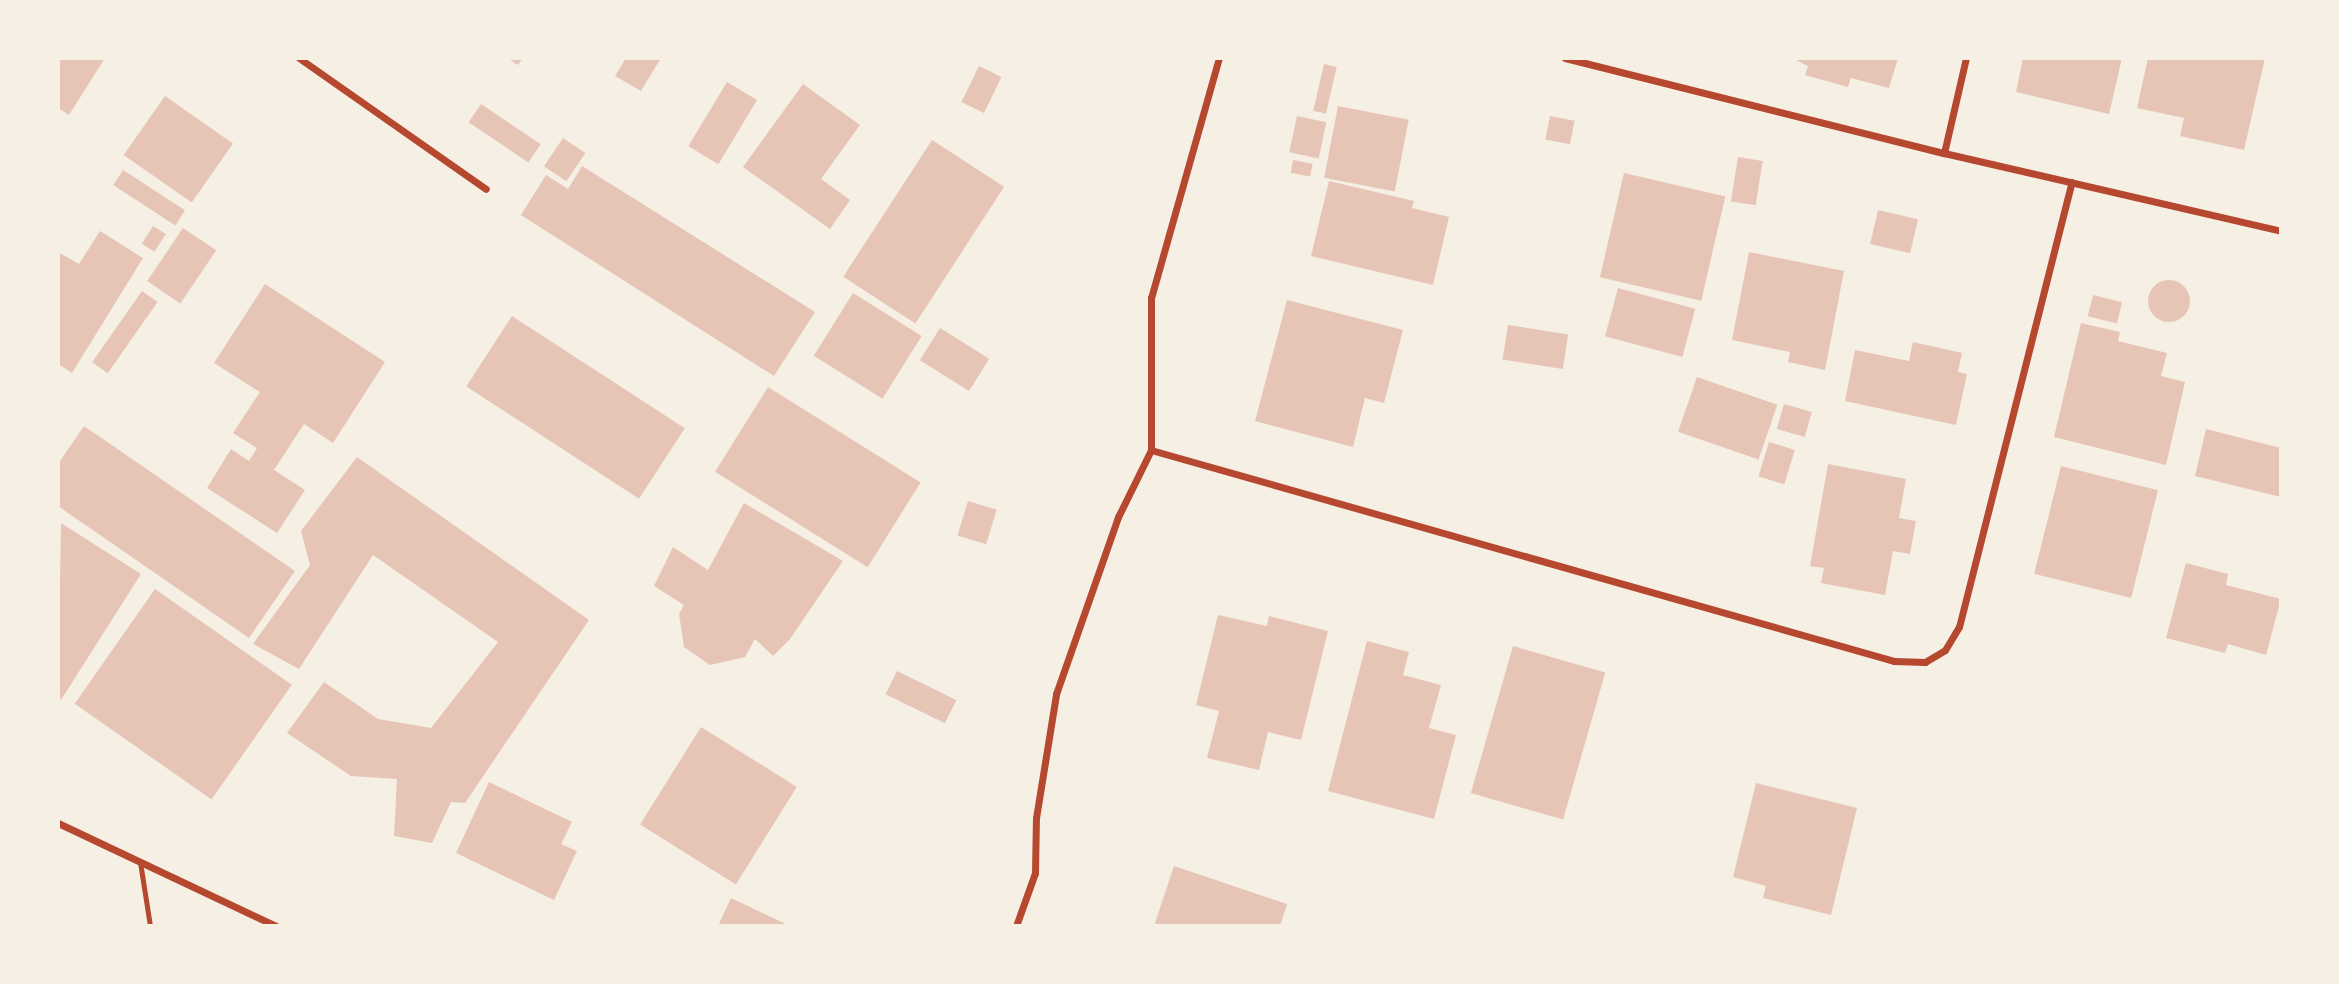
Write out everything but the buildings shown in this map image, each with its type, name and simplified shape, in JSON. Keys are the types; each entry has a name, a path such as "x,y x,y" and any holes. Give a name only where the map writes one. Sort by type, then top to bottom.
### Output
{"street":[{"path":"299,58 486,189"},
{"path":"1016,926 1035,873 1036,818 1056,694 1118,517 1151,450 1151,298 1219,58"},
{"path":"1565,58 1944,153 2281,231"},
{"path":"1944,153 1966,58"},
{"path":"1151,450 1894,661 1925,662 1945,650 1959,627 2072,183"},
{"path":"58,823 276,926"}],"lane":[{"path":"140,862 150,926"}]}
